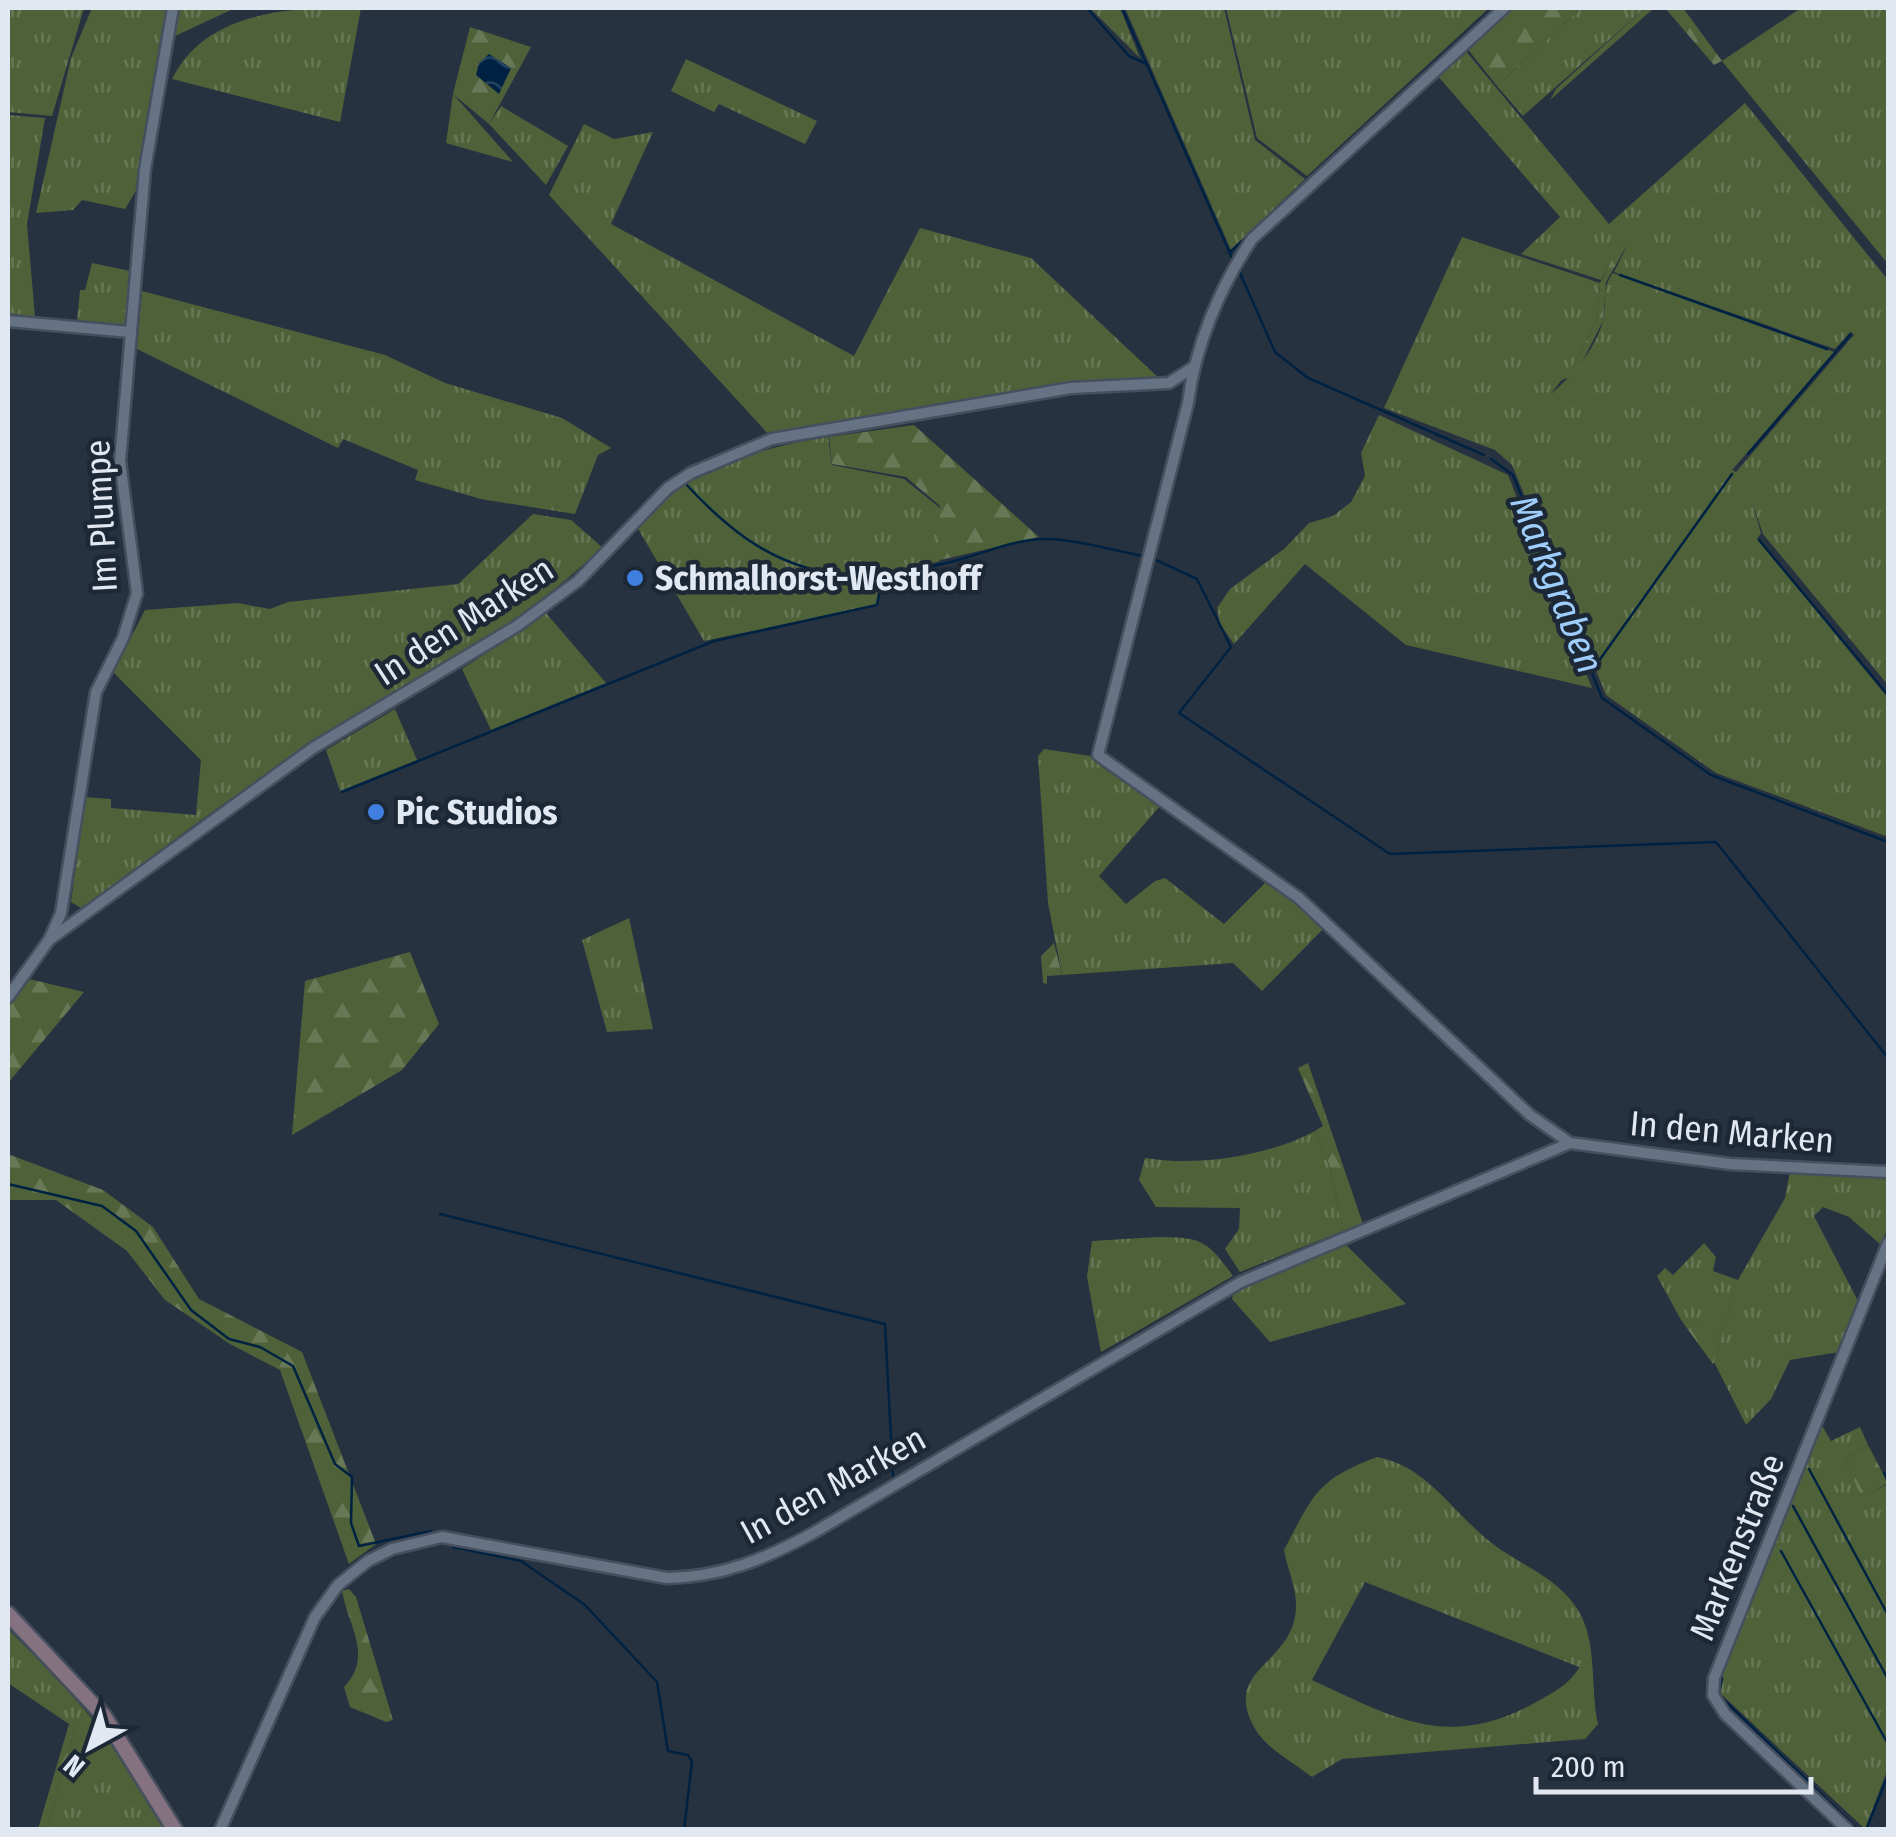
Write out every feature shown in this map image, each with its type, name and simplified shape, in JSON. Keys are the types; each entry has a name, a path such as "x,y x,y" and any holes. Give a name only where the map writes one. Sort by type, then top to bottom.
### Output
{"main road":[{"path":"8,1614 104,1716 175,1830"}],"street":[{"name":"Im Plumpe","path":"8,997 49,940 61,913 96,692 124,638 137,593 120,461 145,170 173,8"},
{"name":"In den Marken","path":"1504,8 1252,238 1230,272 1192,368 1188,403 1098,755 1300,898 1530,1114 1570,1143 1730,1164 1888,1172"},
{"path":"8,321 130,332"},
{"path":"1188,403 1169,383 1192,368"},
{"name":"In den Marken","path":"49,940 313,748 516,626 578,581 668,488 691,473 772,440 1070,388 1169,383"},
{"path":"61,913 76,923"},
{"name":"In den Marken","path":"220,1830 315,1617 338,1585 392,1549 442,1537 667,1578 747,1565 813,1533 1240,1282 1570,1143"},
{"name":"Markenstraße","path":"1848,1830 1725,1714 1713,1695 1714,1678 1888,1244"}],"green space":[{"path":"8,8 84,8 52,116 8,112"},
{"path":"92,8 168,8 137,189 125,209 82,200 73,210 36,213 71,58"},
{"path":"179,8 235,8 173,37"},
{"path":"361,8 340,122 172,79 187,56 229,26 280,12"},
{"path":"1090,8 1120,8 1140,58"},
{"path":"1125,8 1224,8 1255,140 1305,179 1231,250"},
{"path":"1226,8 1489,8 1307,176 1257,138"},
{"path":"1511,8 1581,8 1497,86 1466,47"},
{"path":"1581,8 1645,8 1523,116 1497,86"},
{"path":"1645,8 1654,8 1550,100 1556,89"},
{"path":"1665,8 1683,8 1722,61 1714,65"},
{"path":"1801,8 1888,8 1888,264 1722,61"},
{"path":"470,27 531,47 489,124 453,94"},
{"path":"1465,50 1609,224 1745,103 1888,280 1888,685 1763,534 1752,502 1761,533 1757,539 1888,698 1888,837 1716,773 1606,695 1512,465 1495,450 1384,408 1462,237 1600,283 1597,319 1577,360 1550,395 1589,352 1603,321 1607,284 1613,273 1834,352 1732,470 1736,472 1854,335 1850,332 1835,349 1614,272 1626,248 1621,244 1601,280 1521,254 1560,217 1437,75"},
{"path":"686,59 817,121 805,144 719,104 714,112 671,91"},
{"path":"453,94 513,162 446,143"},
{"path":"501,106 568,146 546,185 489,124"},
{"path":"8,115 45,118 27,224 35,317 8,313"},
{"path":"584,124 614,139 653,132 611,224 854,356 920,228 1031,258 1161,380 1072,385 771,437 549,195"},
{"path":"1620,244 1626,247 1606,282 1603,321 1581,364 1570,377 1557,382 1577,360 1597,319 1600,283"},
{"path":"92,263 130,271 127,323 120,326 77,321 80,290 85,290"},
{"path":"142,291 385,355 445,383 562,418 611,448 598,455 575,514 481,499 415,480 418,470 343,439 338,448 137,349"},
{"path":"1379,415 1508,475 1592,688 1406,645 1305,564 1234,644 1220,624 1217,608 1230,589 1284,549 1309,523 1333,516 1351,502 1365,476 1361,453"},
{"path":"914,425 1039,537 940,560 940,506 906,477 832,464 829,437"},
{"path":"828,437 832,465 904,479 940,508 940,561 882,577 877,605 704,641 637,527 677,490 724,464"},
{"path":"533,514 571,520 602,547 535,604 254,783 84,910 71,902 85,797 111,799 111,808 196,815 201,760 113,672 145,610 238,603 270,609 288,602 458,584"},
{"path":"546,613 606,683 491,730 462,669"},
{"path":"395,709 417,760 340,791 326,750"},
{"path":"1044,749 1097,757 1103,768 1160,806 1099,876 1126,904 1155,881 1165,878 1224,924 1268,880 1326,926 1262,991 1233,963 1062,975 1048,903 1038,756"},
{"path":"629,918 653,1029 607,1032 582,940"},
{"path":"1054,943 1062,975 1047,976 1047,984 1043,983 1041,956"},
{"path":"410,952 439,1024 402,1070 292,1135 305,981"},
{"path":"29,979 84,992 8,1083 8,1005"},
{"path":"1308,1063 1363,1224 1343,1231 1330,1166 1315,1131 1323,1126 1298,1068"},
{"path":"1315,1131 1330,1166 1343,1231 1240,1272 1225,1249 1239,1229 1240,1208 1156,1207 1139,1180 1145,1158 1187,1161 1232,1157 1276,1147"},
{"path":"8,1154 103,1190 153,1227 199,1299 302,1352 376,1544 349,1564 280,1370 230,1344 165,1300 127,1251 56,1200 8,1200"},
{"path":"1790,1171 1888,1175 1888,1227 1881,1245 1849,1217 1823,1207 1814,1216 1858,1301 1839,1352 1790,1360 1771,1399 1746,1425 1714,1362 1732,1302 1718,1335 1681,1320 1657,1276 1665,1268 1673,1275 1704,1243 1716,1257 1713,1271 1738,1280 1785,1198"},
{"path":"1157,1237 1202,1243 1233,1276 1101,1352 1087,1277 1092,1241"},
{"path":"1344,1243 1406,1304 1270,1342 1232,1299 1234,1290"},
{"path":"1733,1299 1713,1364 1681,1320 1718,1334"},
{"path":"1821,1424 1831,1441 1860,1427 1868,1445 1844,1459 1862,1497 1888,1484 1888,1768 1865,1829 1720,1693 1720,1675"},
{"path":"1868,1445 1888,1483 1862,1498 1844,1459"},
{"path":"1377,1457 1411,1470 1493,1544 1549,1580 1569,1598 1584,1623 1591,1651 1598,1724 1585,1739 1342,1759 1312,1777 1275,1751 1257,1732 1247,1710 1246,1693 1252,1679 1285,1641 1293,1625 1296,1597 1284,1550 1319,1491 1357,1465","holes":["1365,1582 1579,1667 1564,1685 1531,1705 1500,1718 1445,1727 1394,1716 1312,1680"]},
{"path":"349,1589 356,1597 393,1720 386,1722 350,1707 344,1687 353,1676 358,1652 342,1591"},
{"path":"8,1629 115,1747 165,1829 47,1829 75,1728 8,1683"},
{"path":"69,1724 75,1728 47,1829 38,1829"}],"water":[{"path":"489,54 511,68 499,94 476,75 479,63"}],"waterway":[{"path":"1087,8 1129,56 1147,64"},
{"name":"Markgraben","path":"1122,8 1232,258"},
{"path":"1229,253 1494,8"},
{"name":"Markgraben","path":"1239,271 1275,352 1308,378 1484,455"},
{"path":"1620,275 1827,349"},
{"path":"1748,454 1851,334"},
{"name":"Markgraben","path":"1491,459 1513,475 1602,698 1711,775 1888,842"},
{"path":"1591,672 1732,474"},
{"path":"685,483 716,514 776,556 807,568 839,574 912,570 1044,539 1143,556"},
{"path":"1759,540 1888,695"},
{"path":"1154,559 1197,579 1231,647 1179,713 1390,854 1716,842 1888,1058"},
{"path":"342,792 714,641 877,605 882,577"},
{"path":"8,986 16,975"},
{"path":"8,1184 102,1206 136,1231 191,1310 229,1339 260,1347 293,1366 335,1464 352,1477 351,1523 359,1546 431,1531"},
{"path":"440,1214 885,1324 893,1476"},
{"path":"1809,1469 1888,1615"},
{"path":"1884,1473 1888,1482"},
{"path":"1793,1506 1888,1679"},
{"path":"453,1547 521,1561 585,1605 657,1682 668,1751 688,1755 692,1761 684,1830"},
{"path":"1781,1551 1888,1744"},
{"path":"8,1603 103,1702"},
{"path":"8,1625 45,1663"},
{"path":"1722,1678 1719,1695 1858,1830"},
{"path":"81,1702 90,1711"},
{"path":"1866,1830 1888,1775"}],"place":[{"name":"Schmalhorst-Westhoff","path":"635,578"},
{"name":"Pic Studios","path":"376,812"}]}
